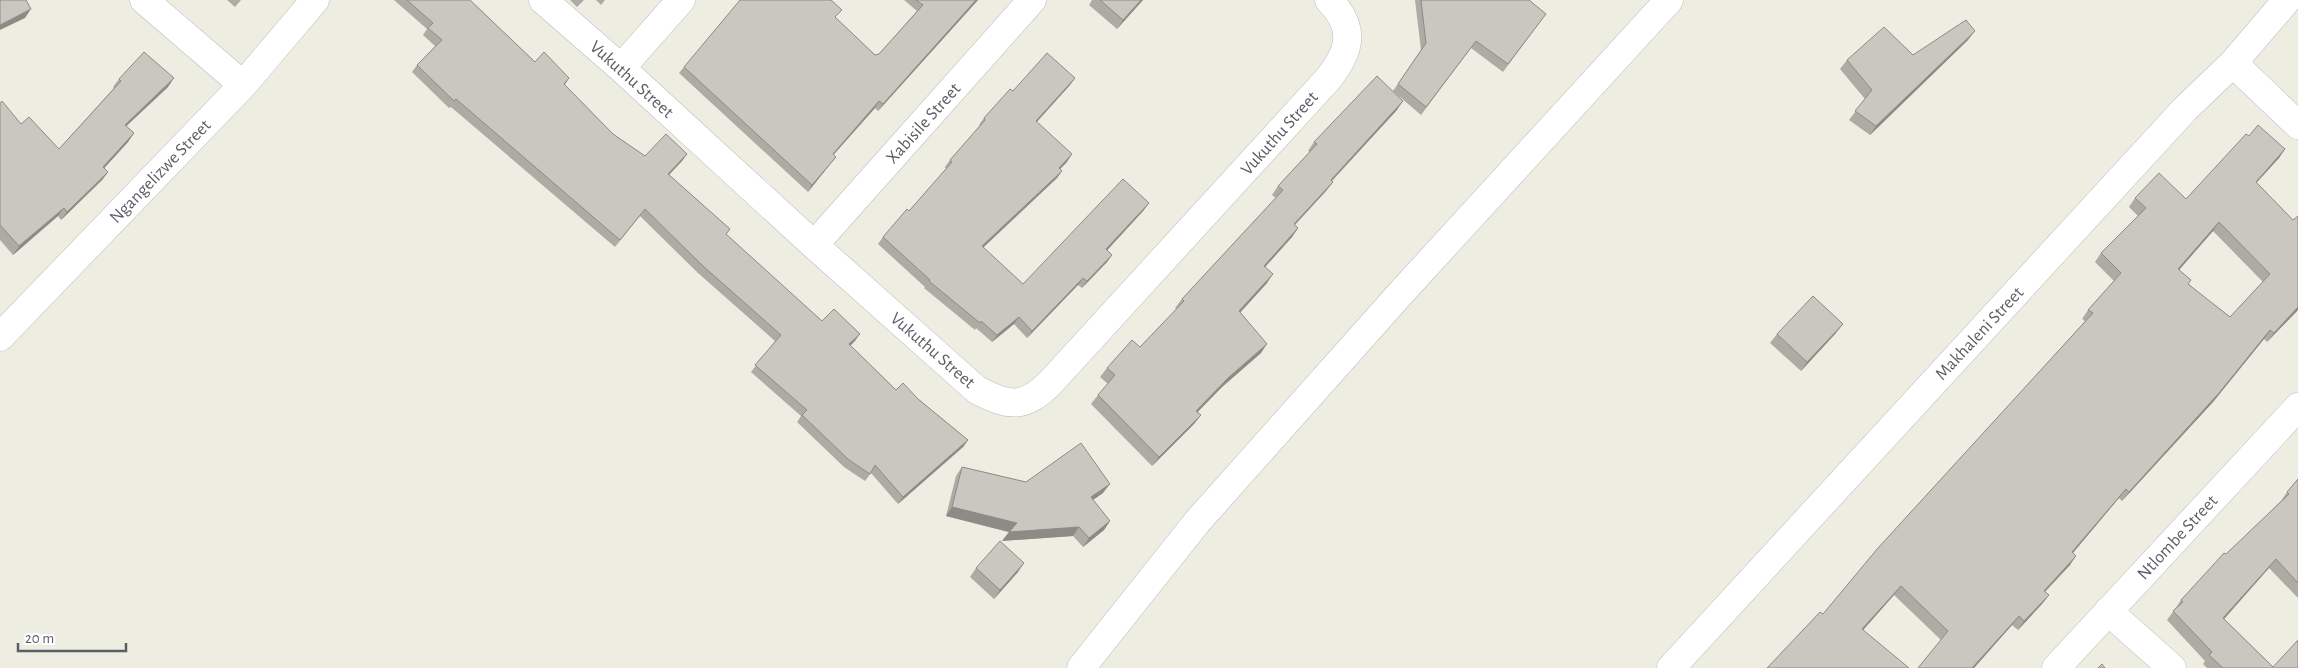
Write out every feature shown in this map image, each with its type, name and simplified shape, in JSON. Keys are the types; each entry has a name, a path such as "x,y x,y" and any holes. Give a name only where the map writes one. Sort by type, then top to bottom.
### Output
{"street":[{"path":"144,0 243,85"},
{"name":"Ngangelizwe Street","path":"0,337 243,85 315,0"},
{"name":"Vukuthu Street","path":"543,0 621,68 814,245 977,390 1006,403 1027,400 1040,393 1051,382 1336,69 1347,45 1348,31 1345,21 1329,0"},
{"path":"621,68 681,0"},
{"name":"Xabisile Street","path":"814,245 1032,0"},
{"path":"1093,664 1197,522 1400,294 1669,0"},
{"name":"Makhaleni Street","path":"1671,668 2184,108 2233,63 2287,0"},
{"path":"2233,63 2298,125"},
{"name":"Ntlombe Street","path":"2056,668 2298,407"},
{"path":"2108,611 2172,668"}],"building":[{"path":"0,0 26,0 31,9 0,25"},
{"path":"407,0 470,0 535,62 544,52 569,78 564,84 613,134 645,156 666,134 687,154 668,174 730,229 726,234 822,321 834,309 860,334 849,344 896,390 903,383 918,399 968,440 903,497 875,465 870,474 849,460 802,415 807,410 755,365 781,335 703,266 645,209 620,240 456,99 454,101 417,65 442,40 428,28 433,23"},
{"path":"740,0 831,0 842,10 835,17 875,55 879,54 923,5 916,0 976,0 883,104 879,101 833,154 836,157 812,185 684,67"},
{"path":"1100,0 1141,0 1123,20"},
{"path":"1421,0 1529,0 1546,14 1508,64 1476,41 1426,107 1398,84 1426,43"},
{"path":"1966,20 1975,31 1876,126 1855,111 1872,90 1847,60 1884,27 1913,55"},
{"path":"144,52 174,78 125,125 134,133 103,167 108,172 67,212 64,208 19,246 0,225 0,103 2,101 21,124 29,117 59,149 121,81 119,79"},
{"path":"1047,53 1075,78 1036,121 1072,154 1059,168 1062,171 982,246 1023,284 1123,179 1149,203 1106,249 1112,255 1087,281 1083,278 1032,331 1019,317 997,335 929,281 883,237 907,209 909,211 952,162 950,160 985,120 984,118 1010,89 1013,91"},
{"path":"1377,76 1403,101 1294,224 1298,228 1264,266 1273,274 1239,311 1267,344 1228,378 1196,411 1201,415 1159,457 1098,395 1115,375 1107,368 1132,340 1140,347 1184,301 1182,299 1283,190 1278,186 1317,144 1314,142"},
{"path":"2258,125 2285,149 2256,182 2293,220 2298,216 2298,307 2274,333 2270,330 2219,393 2129,492 2126,489 2072,552 2076,556 2044,591 2049,595 2024,621 2019,616 1972,668 1918,668 1948,631 1901,586 1862,629 1909,668 1767,668 1820,612 1823,614 1878,548 2093,313 2088,310 2121,273 2101,253 2146,208 2135,198 2159,173 2186,199 2246,134 2249,136","holes":["2219,222 2270,274 2230,317 2188,284 2191,280 2178,269"]},
{"path":"1813,296 1843,324 1807,362 1777,334"},
{"path":"1081,443 1110,484 1091,497 1110,521 1089,538 1079,527 1009,532 1017,523 952,507 962,467 1026,482"},
{"path":"2298,479 2298,583 2276,559 2223,618 2273,667 2298,640 2298,668 2223,668 2209,655 2212,652 2173,611 2183,602 2181,600 2224,553 2226,554 2289,494 2287,492"},
{"path":"1000,541 1024,563 1000,590 976,568"}]}
